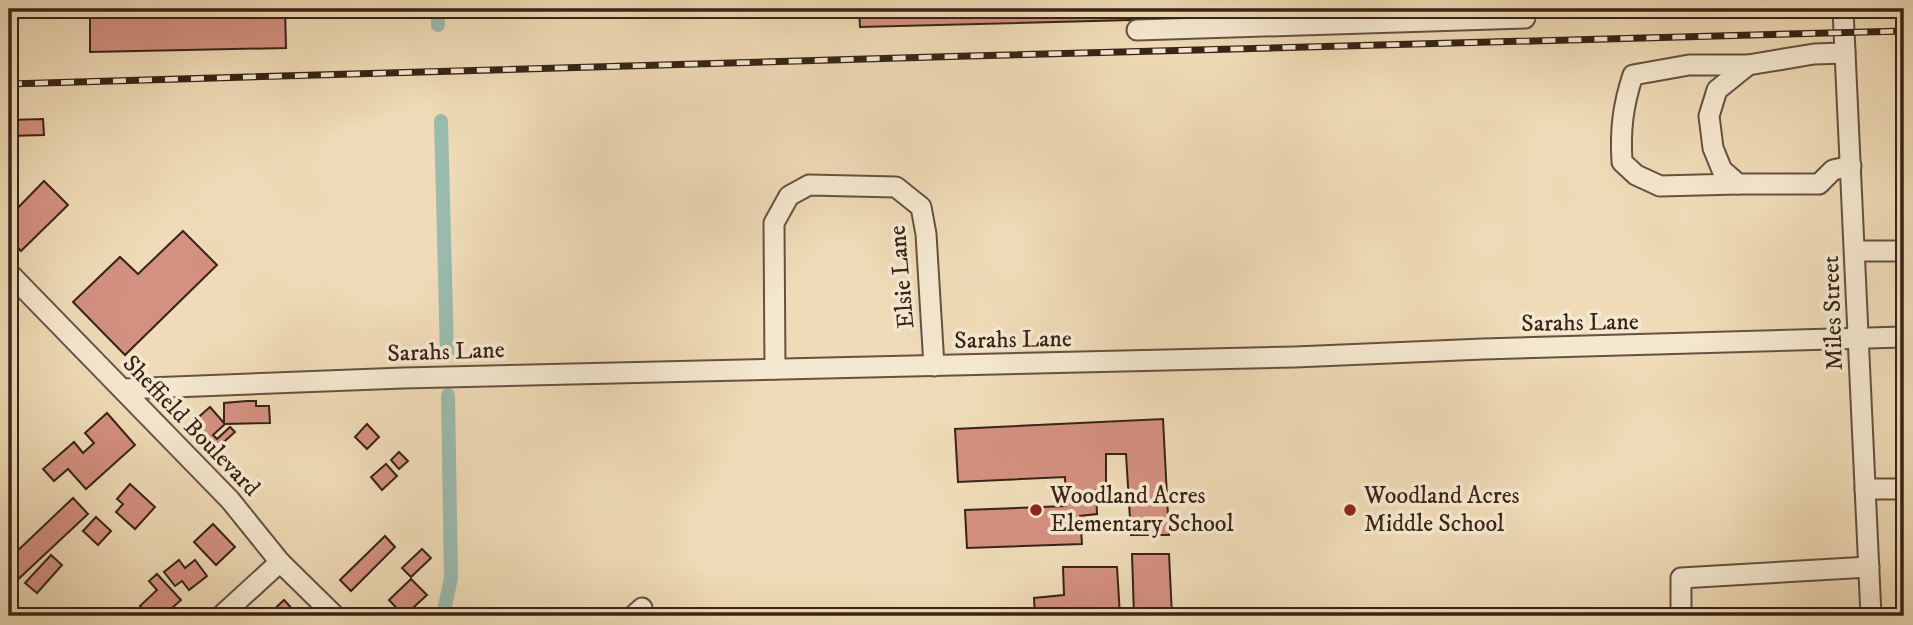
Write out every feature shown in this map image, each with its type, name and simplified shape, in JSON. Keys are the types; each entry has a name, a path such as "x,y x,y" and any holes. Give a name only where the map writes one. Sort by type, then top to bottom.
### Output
{"street":[{"name":"Miles Street","path":"1843,9 1871,616"},
{"path":"1137,30 1525,18"},
{"path":"1846,53 1814,54 1748,65 1689,65 1633,75 1625,99 1620,130 1622,162 1636,175 1660,186 1819,184 1833,170 1851,166"},
{"path":"1738,184 1722,170 1713,148 1709,116 1717,90 1748,65"},
{"name":"Elsie Lane","path":"775,369 774,223 789,196 809,185 896,187 921,207 926,234 934,366"},
{"path":"1855,251 1904,251"},
{"name":"Sheffield Boulevard","path":"9,274 230,500 280,562 335,616"},
{"name":"Sarahs Lane","path":"123,389 402,377 1303,357 1904,337"},
{"path":"1865,489 1904,489"},
{"path":"221,616 280,562"},
{"path":"1681,616 1681,578 1869,567"}],"building":[{"path":"110,9 285,9 286,48 90,52 90,16 110,16"},
{"path":"859,9 1208,9 1208,18 860,27"},
{"path":"43,119 44,135 9,136 9,120"},
{"path":"44,181 68,205 21,251 9,238 9,217"},
{"path":"183,231 217,265 125,355 73,302 120,257 138,274"},
{"path":"256,401 256,406 269,406 270,423 225,424 213,435 217,439 230,427 235,432 209,455 185,429 210,407 224,423 224,403"},
{"path":"107,413 135,445 86,489 68,469 54,481 43,469 74,442 83,453 94,443 85,433"},
{"path":"1163,419 1169,535 1131,535 1126,454 1106,454 1106,489 1096,490 1097,514 1080,516 1082,544 967,548 965,510 1066,506 1065,477 958,482 955,429"},
{"path":"367,424 379,437 367,449 355,437"},
{"path":"399,452 408,461 399,469 391,460"},
{"path":"386,464 397,476 382,490 371,477"},
{"path":"130,484 155,507 135,529 116,512 123,504 117,499"},
{"path":"73,498 88,514 13,584 9,580 9,568 17,560 12,556"},
{"path":"96,517 111,531 98,545 83,531"},
{"path":"213,524 235,547 216,565 194,542"},
{"path":"385,536 395,547 351,591 340,580"},
{"path":"422,549 431,558 411,577 402,568"},
{"path":"1132,554 1169,554 1172,616 1134,616"},
{"path":"51,555 62,565 37,593 25,583"},
{"path":"179,560 185,568 195,560 207,576 189,590 182,581 175,586 164,572"},
{"path":"1063,567 1117,567 1120,616 1035,616 1034,598 1064,595"},
{"path":"157,574 181,600 163,616 150,616 140,606 157,590 149,581"},
{"path":"411,579 427,595 404,616 389,600"},
{"path":"284,600 298,615 267,616"}],"waterway":[{"path":"438,9 438,25"},
{"path":"441,121 447,355"},
{"path":"443,616 451,578 448,395"}],"railway":[{"path":"9,84 1904,31"}],"place":[{"name":"Woodland Acres Elementary School","path":"1036,510"},
{"name":"Woodland Acres Middle School","path":"1350,510"}]}
